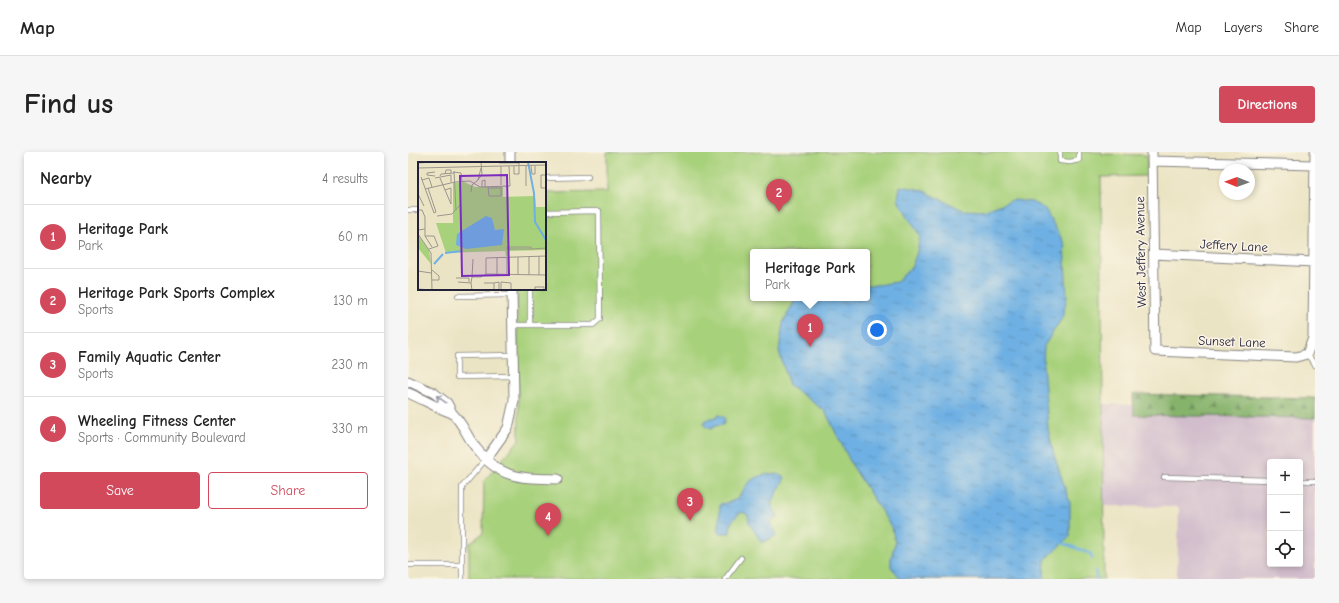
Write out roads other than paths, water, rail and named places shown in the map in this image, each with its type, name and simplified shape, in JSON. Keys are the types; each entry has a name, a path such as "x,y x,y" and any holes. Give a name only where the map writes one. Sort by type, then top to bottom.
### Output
{"street":[{"path":"1307,354 1313,338 1315,152"},
{"path":"1152,157 1314,165"},
{"name":"West Jeffery Avenue","path":"1152,157 1155,351"},
{"name":"Jeffery Lane","path":"1154,254 1313,262"},
{"path":"486,459 508,428 514,401 512,292"},
{"name":"Sunset Lane","path":"1155,351 1296,357 1307,354"},
{"path":"408,381 438,396 447,403 452,413 458,419 476,448 499,471 515,476 558,479"},
{"path":"408,393 420,397 440,409 452,413"}],"lane":[{"path":"1060,152 1060,161 1070,162 1079,160 1079,152"},
{"path":"546,178 588,177"},
{"path":"513,325 593,325 600,319 599,211 546,212"},
{"path":"530,290 530,325"},
{"path":"458,296 512,292"},
{"path":"1307,354 1315,365"},
{"path":"513,355 457,356 457,377 513,376"},
{"path":"462,579 462,487 486,459"},
{"path":"1164,477 1267,480"},
{"path":"1303,481 1315,481"},
{"path":"725,579 741,558"},
{"path":"408,565 462,565"}],"water":[{"path":"900,186 922,190 963,210 983,211 1013,200 1032,202 1045,209 1064,243 1067,297 1062,318 1044,346 1043,364 1048,429 1054,455 1070,503 1070,536 1045,560 1044,579 901,579 891,567 891,559 895,543 892,528 852,465 825,411 789,385 779,351 783,323 794,301 870,301 870,285 897,282 912,266 917,252 920,236 898,200"},
{"path":"719,415 725,418 724,424 715,426 711,429 706,427 704,423 705,421"},
{"path":"768,474 777,474 785,478 771,504 778,516 770,522 777,535 762,543 749,523 748,515 742,512 736,516 733,521 730,533 719,533 720,504 734,500 741,494 750,482 757,477"}],"waterway":[{"path":"1061,542 1091,554 1092,559"},
{"path":"1095,571 1097,579"}],"place":[{"name":"Heritage Park Sports Complex","path":"779,212"},
{"name":"Heritage Park","path":"810,347"},
{"name":"Family Aquatic Center","path":"690,521"},
{"name":"Wheeling Fitness Center","path":"548,536"}]}
